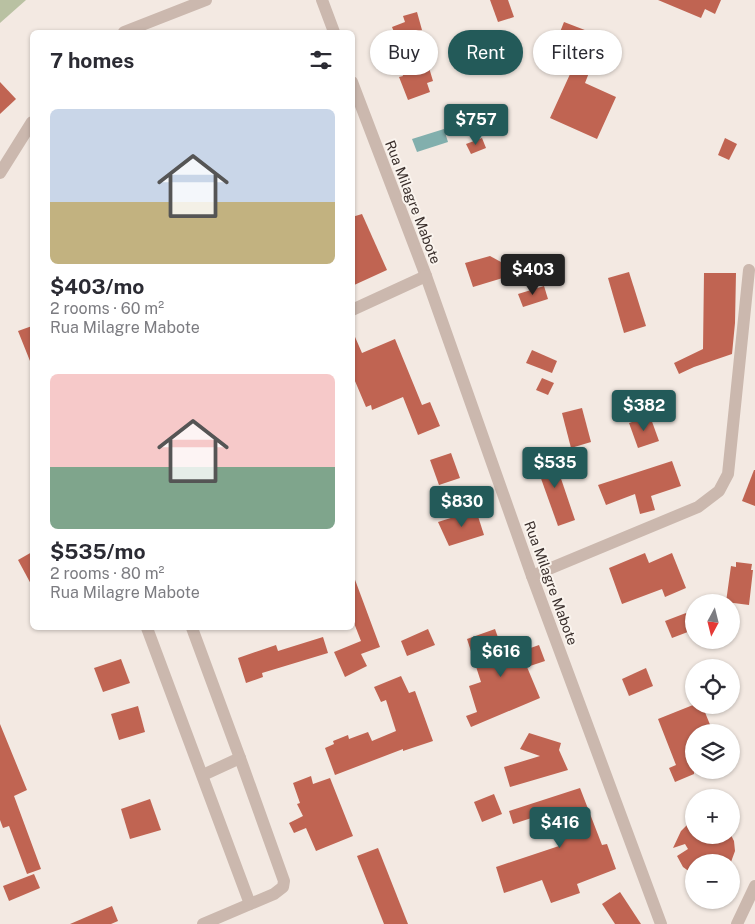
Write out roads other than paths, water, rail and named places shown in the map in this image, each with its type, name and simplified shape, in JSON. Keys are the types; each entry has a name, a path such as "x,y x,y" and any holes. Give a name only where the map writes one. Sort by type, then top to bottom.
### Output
{"street":[{"path":"129,30 206,0"},
{"path":"322,0 333,30"},
{"name":"Rua Milagre Mabote","path":"355,90 426,276 532,576 661,924"},
{"path":"0,174 30,125"},
{"path":"532,576 698,507 719,491 728,474 749,270"},
{"path":"355,309 426,276"},
{"path":"148,630 250,904"},
{"path":"193,630 284,882 283,887 274,894 203,924"},
{"path":"203,775 240,758"},
{"path":"737,924 755,886"}],"water":[{"path":"444,129 448,142 417,152 412,139"}]}
